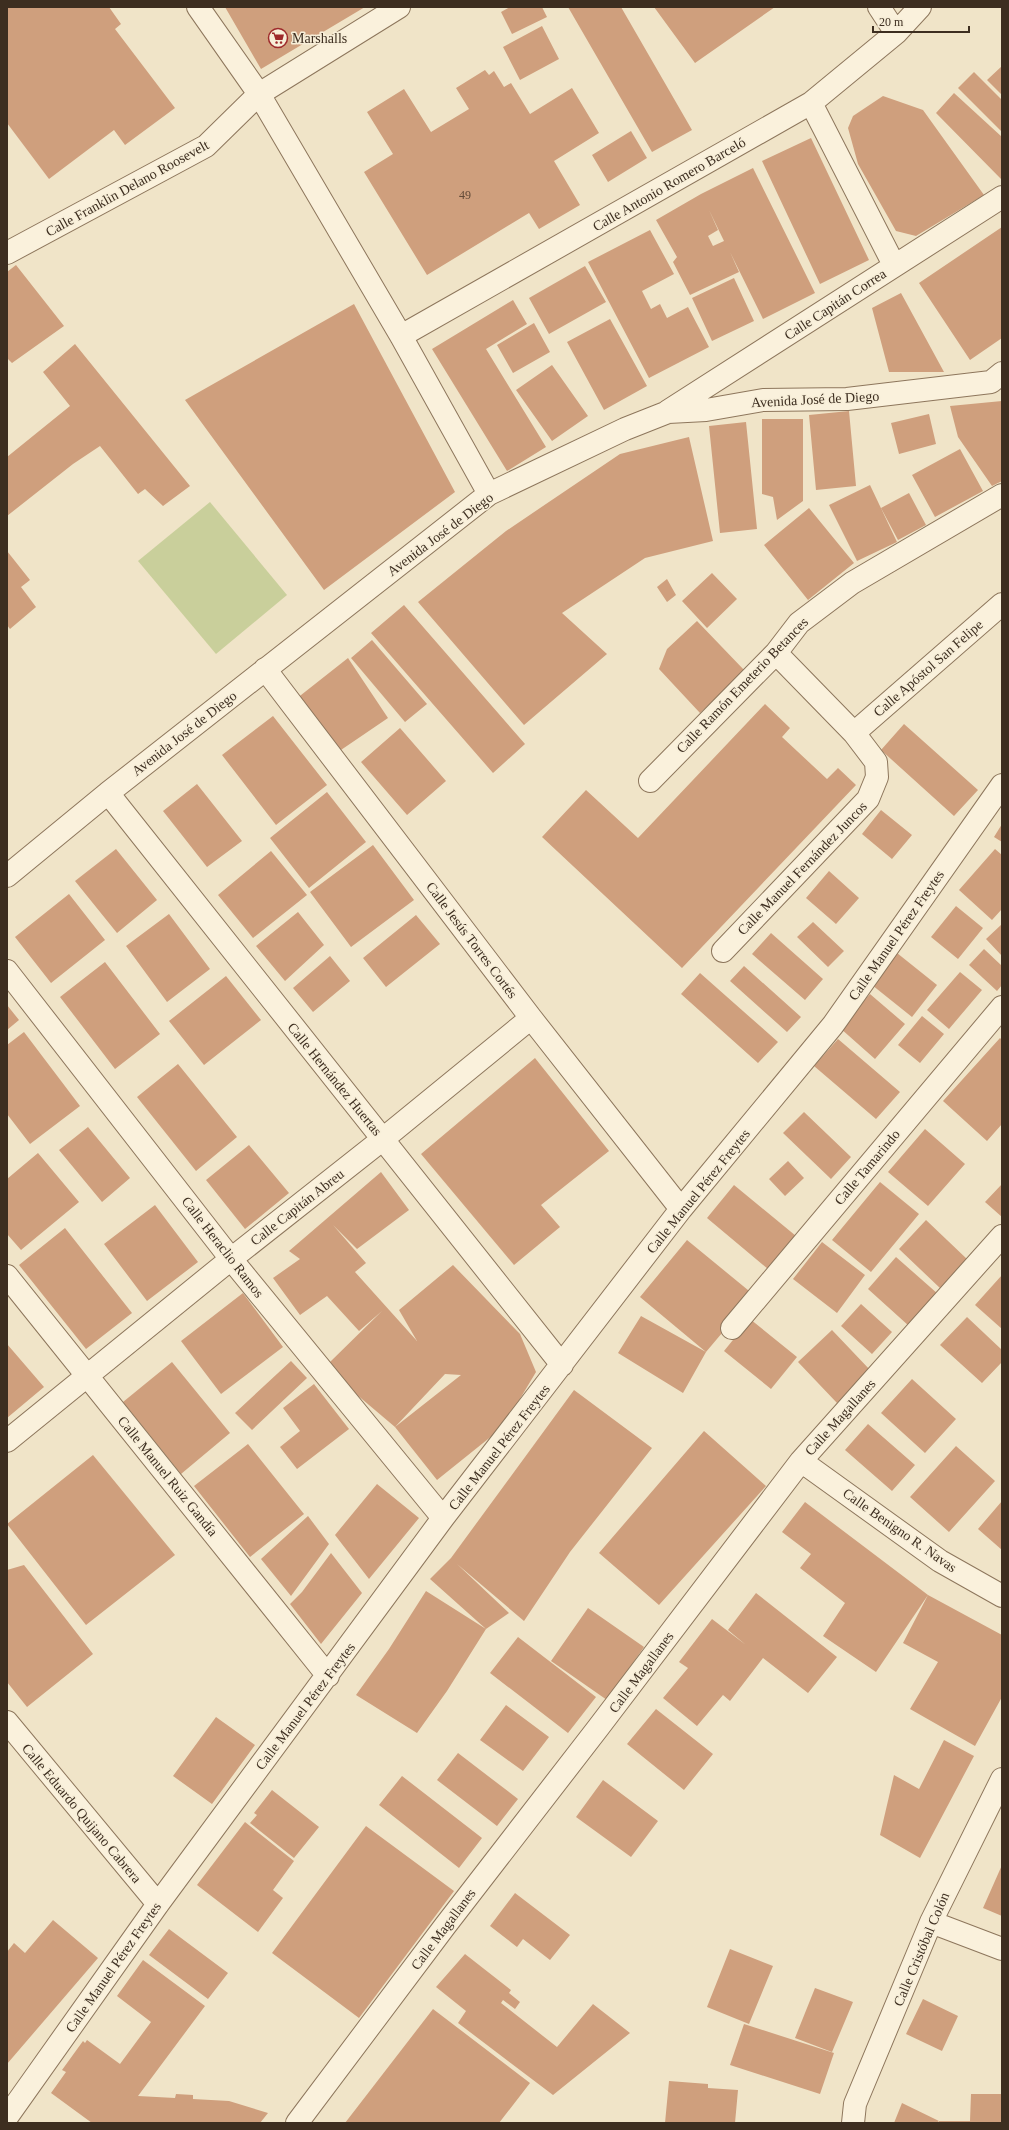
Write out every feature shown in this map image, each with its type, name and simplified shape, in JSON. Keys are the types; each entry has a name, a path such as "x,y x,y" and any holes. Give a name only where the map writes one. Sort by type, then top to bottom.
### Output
{"street":[{"path":"198,7 260,94 401,336 489,494"},
{"name":"Calle Franklin Delano Roosevelt","path":"7,253 206,146 260,94 399,7"},
{"path":"879,7 896,34"},
{"name":"Calle Antonio Romero Barceló","path":"401,336 811,103 896,34 920,7"},
{"path":"811,103 894,265"},
{"name":"Calle Capitán Correa","path":"668,412 894,265 1002,197"},
{"name":"Avenida José de Diego","path":"7,876 108,793 489,494 625,429 668,412 706,410 763,400 863,398 991,382 1002,372"},
{"name":"Calle Ramón Emeterio Betances","path":"650,781 776,652 799,623 852,583 1002,495"},
{"name":"Calle Apóstol San Felipe","path":"854,733 1002,604"},
{"name":"Calle Manuel Fernández Juncos","path":"723,951 868,800 877,777 876,762 854,733 776,652"},
{"name":"Calle Jesús Torres Cortés","path":"265,669 530,1018 681,1209"},
{"name":"Calle Manuel Pérez Freytes","path":"7,2117 158,1904 328,1676 443,1518 681,1209 833,1025 1002,785"},
{"name":"Calle Hernández Huertas","path":"108,793 562,1364"},
{"name":"Calle Heraclio Ramos","path":"7,971 231,1259 443,1518"},
{"name":"Calle Tamarindo","path":"732,1328 1002,1007"},
{"name":"Calle Capitán Abreu","path":"7,1441 231,1259 383,1140 530,1018"},
{"name":"Calle Magallanes","path":"297,2123 445,1926 603,1722 801,1461 1002,1236"},
{"name":"Calle Manuel Ruiz Gandía","path":"7,1276 328,1676"},
{"name":"Calle Benigno R. Navas","path":"801,1461 940,1561 1002,1596"},
{"name":"Calle Eduardo Quijano Cabrera","path":"7,1722 158,1904"},
{"name":"Calle Cristóbal Colón","path":"853,2123 855,2104 931,1922 1002,1780"},
{"path":"931,1922 1002,1949"}],"green space":[{"path":"210,502 287,595 216,654 138,561"}],"building":[{"path":"7,7 109,7 121,24 115,29 175,108 125,145 114,130 49,179 7,123"},
{"name":"Marshalls","path":"225,7 365,7 261,69"},
{"path":"510,7 542,7 547,17 512,34 501,12"},
{"path":"568,7 621,7 692,130 652,152"},
{"path":"654,7 775,7 695,63"},
{"path":"542,26 559,59 520,80 503,47"},
{"path":"1002,66 1002,95 987,80"},
{"path":"485,70 489,75 494,71 504,87 511,83 530,114 572,88 599,133 554,161 580,205 539,229 529,213 427,275 364,172 393,154 367,112 404,89 431,132 469,109 456,88"},
{"path":"974,72 1002,100 1002,132 958,88"},
{"path":"954,93 1002,137 1002,180 936,113"},
{"path":"883,96 923,110 984,195 916,236 896,231 858,164 848,128 853,116"},
{"path":"631,131 647,158 608,182 592,155"},
{"path":"811,138 869,260 820,284 762,161"},
{"path":"753,168 815,293 763,319 730,252 739,272 690,295 673,262 677,257 656,220 701,194","holes":["709,210 724,241 713,246 708,236 718,230"]},
{"path":"1002,227 1002,338 970,360 919,283"},
{"path":"650,230 674,274 642,291 651,309 660,304 667,318 688,307 709,347 649,378 588,262"},
{"path":"16,265 64,326 12,363 7,358 7,272"},
{"path":"585,266 606,302 549,334 529,298"},
{"path":"734,278 754,321 712,341 692,298"},
{"path":"901,293 944,372 889,372 872,308"},
{"path":"513,300 527,324 486,349 546,447 507,471 432,349"},
{"path":"354,304 455,492 324,590 185,400"},
{"path":"610,319 647,386 604,410 567,342"},
{"path":"534,323 550,352 513,373 497,345"},
{"path":"75,344 190,486 163,506 145,489 138,494 100,446 73,464 7,516 7,457 70,406 43,372"},
{"path":"552,365 588,416 552,441 516,390"},
{"path":"1002,401 1002,481 992,486 958,437 950,406"},
{"path":"849,411 856,486 816,490 809,415"},
{"path":"929,414 936,444 899,454 891,423"},
{"path":"762,419 803,419 803,501 777,520 773,497 762,494"},
{"path":"746,422 757,529 720,533 709,426"},
{"path":"689,437 713,541 645,558 562,613 607,654 524,725 418,602 506,531 620,454"},
{"path":"960,449 983,491 935,517 912,475"},
{"path":"870,485 897,542 857,561 829,505"},
{"path":"909,493 926,525 898,540 881,508"},
{"path":"809,508 854,563 808,600 764,545"},
{"path":"7,551 30,580 21,587 36,607 10,629 7,625"},
{"path":"712,573 737,599 707,628 682,601"},
{"path":"667,579 676,595 667,602 657,587"},
{"path":"404,605 525,744 493,773 371,633"},
{"path":"697,621 745,671 700,713 659,669 667,649"},
{"path":"372,640 427,704 405,722 351,658"},
{"path":"348,658 388,718 338,752 296,699"},
{"path":"765,704 790,728 782,737 827,779 838,768 856,785 682,968 542,837 586,790 638,838"},
{"path":"273,716 327,785 276,825 222,755"},
{"path":"904,724 978,790 954,816 881,750"},
{"path":"400,728 446,781 407,815 361,762"},
{"path":"197,784 242,841 207,867 163,811"},
{"path":"327,792 366,842 309,888 270,838"},
{"path":"881,810 912,835 892,859 862,834"},
{"path":"1002,824 1002,842 994,837"},
{"path":"373,845 414,900 351,947 310,892"},
{"path":"116,849 157,900 117,933 75,881"},
{"path":"995,849 1002,855 1002,909 992,920 959,890"},
{"path":"271,851 307,895 253,938 218,895"},
{"path":"829,871 859,898 836,924 806,898"},
{"path":"69,894 105,940 51,983 15,937"},
{"path":"956,906 983,928 958,959 931,937"},
{"path":"298,912 324,945 285,981 256,946"},
{"path":"169,914 210,969 167,1002 126,946"},
{"path":"416,915 440,944 386,987 363,958"},
{"path":"813,922 844,951 828,967 797,937"},
{"path":"1002,924 1002,956 986,939"},
{"path":"771,933 823,979 805,1000 752,954"},
{"path":"984,949 1002,966 1002,985 997,991 969,965"},
{"path":"897,953 937,985 912,1017 872,985"},
{"path":"330,956 350,981 313,1012 293,988"},
{"path":"105,962 160,1034 115,1069 60,997"},
{"path":"744,966 801,1017 787,1032 730,981"},
{"path":"960,972 982,990 949,1029 927,1010"},
{"path":"700,973 778,1042 758,1063 681,994"},
{"path":"226,976 261,1020 204,1065 169,1021"},
{"path":"870,994 905,1024 875,1059 840,1028"},
{"path":"7,1005 19,1020 7,1030"},
{"path":"922,1016 944,1034 920,1063 898,1045"},
{"path":"24,1032 80,1106 30,1144 7,1114 7,1045"},
{"path":"1000,1038 1002,1040 1002,1124 987,1141 943,1101"},
{"path":"838,1039 900,1092 876,1119 814,1066"},
{"path":"535,1058 609,1151 541,1205 560,1227 514,1265 421,1154"},
{"path":"178,1064 237,1137 196,1171 137,1097"},
{"path":"804,1112 851,1157 831,1179 783,1133"},
{"path":"88,1127 130,1178 102,1202 59,1150"},
{"path":"925,1129 965,1164 928,1206 888,1172"},
{"path":"249,1145 289,1193 245,1229 206,1180"},
{"path":"38,1153 79,1202 21,1250 7,1234 7,1179"},
{"path":"788,1161 804,1178 785,1196 769,1179"},
{"path":"381,1172 409,1210 357,1249 333,1225 366,1263 355,1272 417,1341 399,1310 453,1265 520,1334 536,1372 503,1427 437,1480 395,1427 356,1394 330,1362 382,1311 359,1331 327,1296 300,1315 273,1278 300,1259 289,1251","holes":["445,1374 461,1375 395,1427"]},
{"path":"880,1182 919,1214 871,1272 832,1240"},
{"path":"1002,1184 1002,1217 985,1202"},
{"path":"734,1185 796,1236 768,1269 707,1218"},
{"path":"155,1205 198,1262 147,1301 104,1244"},
{"path":"926,1220 968,1260 941,1289 899,1249"},
{"path":"65,1228 132,1313 86,1349 19,1265"},
{"path":"687,1240 754,1295 706,1352 640,1297"},
{"path":"822,1242 865,1275 837,1313 793,1279"},
{"path":"896,1257 938,1294 909,1326 868,1289"},
{"path":"1002,1275 1002,1329 975,1305"},
{"path":"243,1293 283,1347 221,1394 181,1341"},
{"path":"861,1304 892,1332 872,1354 841,1326"},
{"path":"641,1316 706,1352 683,1393 618,1353"},
{"path":"967,1317 1002,1350 1002,1362 982,1383 940,1345"},
{"path":"750,1319 797,1357 771,1389 724,1351"},
{"path":"832,1330 871,1371 837,1403 798,1362"},
{"path":"7,1344 44,1387 7,1418"},
{"path":"291,1361 307,1378 252,1430 235,1413"},
{"path":"172,1362 230,1433 181,1474 123,1402"},
{"path":"912,1379 956,1419 925,1453 881,1413"},
{"path":"314,1384 349,1429 297,1469 280,1447 300,1431 283,1408"},
{"path":"574,1390 652,1448 570,1552 524,1621 457,1564 509,1613 486,1629 430,1579 451,1558"},
{"path":"868,1424 915,1465 892,1491 845,1450"},
{"path":"704,1431 766,1486 659,1605 599,1553"},
{"path":"248,1444 304,1514 250,1557 194,1486"},
{"path":"956,1446 995,1481 949,1532 910,1497"},
{"path":"93,1455 175,1555 86,1625 7,1524"},
{"path":"377,1484 419,1518 369,1579 335,1535"},
{"path":"1002,1501 1002,1550 978,1529"},
{"path":"805,1502 928,1595 876,1672 823,1636 845,1603 800,1568 811,1554 782,1532"},
{"path":"308,1516 329,1544 291,1596 261,1559"},
{"path":"331,1553 362,1593 321,1644 290,1604 302,1592"},
{"path":"24,1565 93,1654 27,1707 7,1682 7,1570"},
{"path":"426,1591 486,1629 447,1691 417,1733 356,1695 389,1649"},
{"path":"756,1593 837,1657 808,1693 763,1658 730,1701 723,1695 697,1726 663,1698 688,1668 679,1662 712,1619 746,1645 728,1630"},
{"path":"928,1595 1002,1635 1002,1697 975,1746 910,1709 938,1662 903,1643"},
{"path":"588,1608 644,1647 607,1700 551,1661"},
{"path":"518,1637 596,1697 568,1733 490,1673"},
{"path":"506,1705 549,1737 523,1771 480,1740"},
{"path":"656,1709 713,1754 684,1790 627,1744"},
{"path":"216,1717 255,1745 212,1804 173,1776"},
{"path":"944,1740 974,1756 920,1858 880,1835 894,1775 919,1789"},
{"path":"458,1753 518,1799 497,1826 437,1780"},
{"path":"402,1776 482,1838 459,1868 379,1805"},
{"path":"603,1780 658,1821 631,1857 576,1817"},
{"path":"272,1790 319,1827 294,1858 250,1823 257,1815 254,1813"},
{"path":"245,1822 294,1861 273,1890 283,1898 258,1932 197,1885"},
{"path":"366,1826 454,1891 359,2018 272,1953"},
{"path":"1002,1865 1002,1916 983,1908"},
{"path":"515,1893 570,1935 550,1960 523,1939 517,1947 490,1926"},
{"path":"53,1920 98,1958 7,2064 7,1952 14,1943 25,1953"},
{"path":"169,1929 228,1973 208,1999 149,1955"},
{"path":"730,1949 773,1966 749,2024 707,2007"},
{"path":"465,1954 511,1990 509,1993 520,2002 515,2009 503,2000 501,2003 557,2047 593,2004 630,2033 553,2095 458,2023 466,2011 436,1987"},
{"path":"143,1960 205,2006 138,2096 175,2098 176,2094 193,2095 193,2099 229,2101 268,2113 260,2123 92,2123 51,2093 66,2072 62,2070 83,2041 85,2043 87,2040 120,2064 151,2022 117,1996"},
{"path":"815,1988 853,2002 832,2052 795,2038"},
{"path":"923,1999 958,2016 942,2051 906,2034"},
{"path":"433,2009 530,2083 499,2123 345,2123"},
{"path":"744,2024 834,2053 820,2094 730,2065"},
{"path":"669,2081 708,2084 708,2088 738,2090 735,2123 665,2123"},
{"path":"971,2094 1002,2094 1002,2123 939,2123 939,2121 970,2121"},
{"path":"902,2103 939,2121 937,2123 894,2123"}],"place":[{"name":"Marshalls","path":"278,38"}]}
